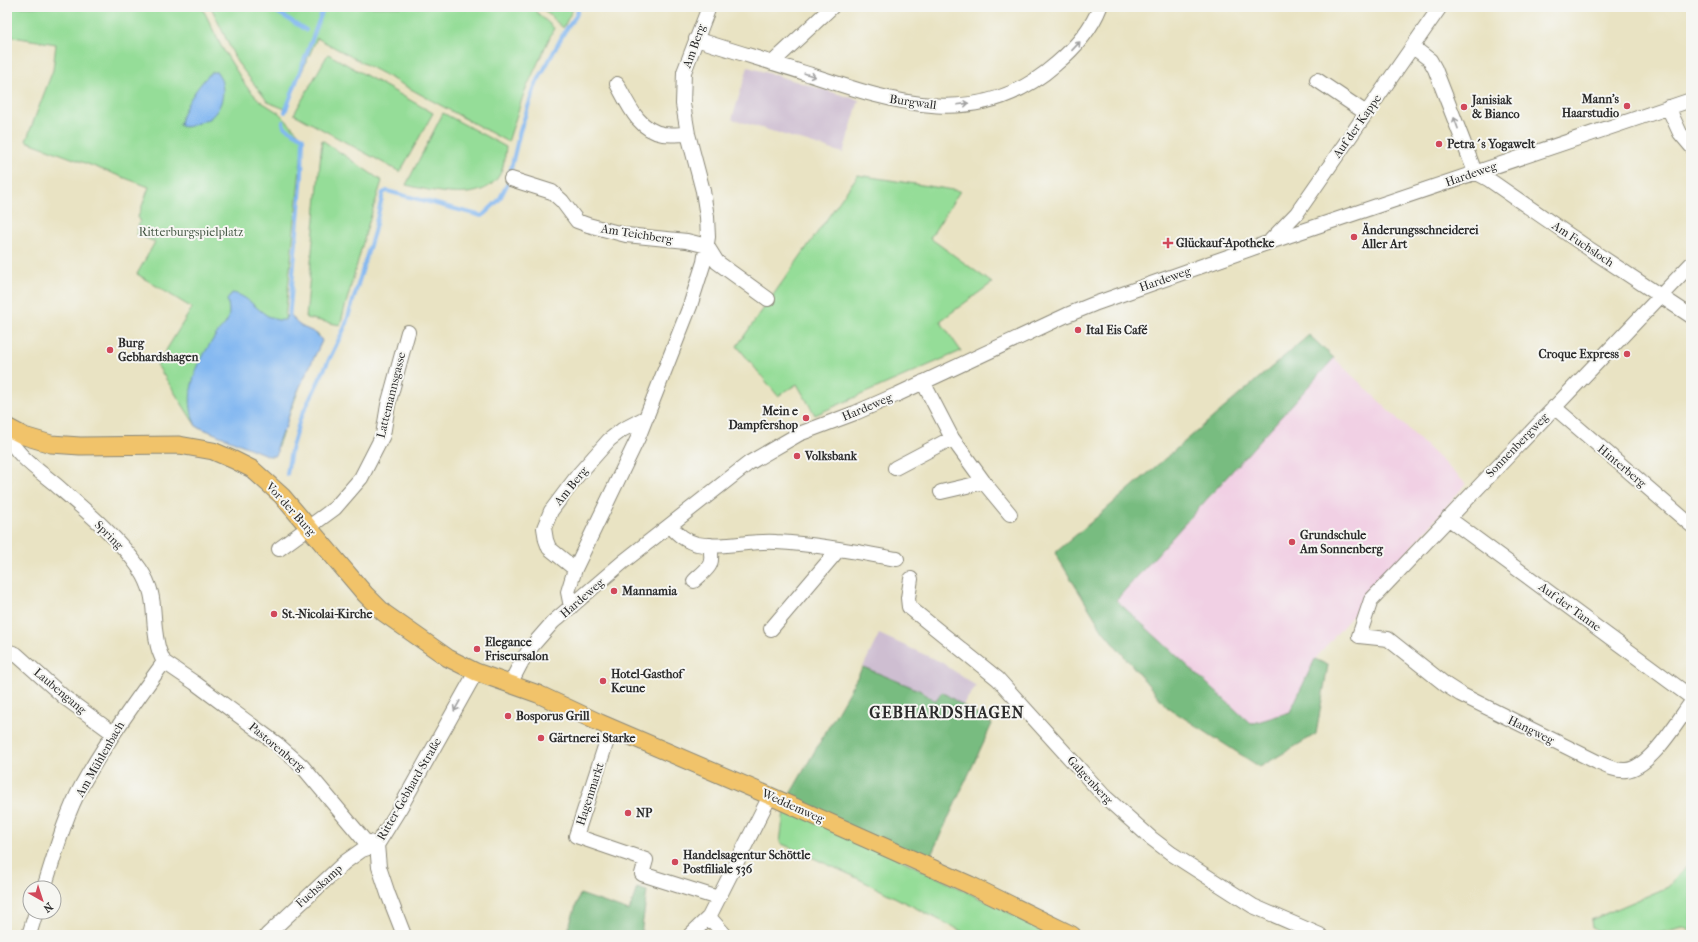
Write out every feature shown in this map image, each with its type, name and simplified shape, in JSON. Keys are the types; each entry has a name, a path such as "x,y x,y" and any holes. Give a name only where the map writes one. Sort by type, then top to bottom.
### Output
{"main road":[{"name":"Vor der Burg","path":"7,427 24,436 51,444 80,446 179,445 213,451 252,469 282,496 365,594 384,613 448,658 476,672 510,684"},
{"name":"Weddemweg","path":"510,684 538,694 611,728 770,796 976,888 1072,935"}],"street":[{"name":"Am Berg","path":"571,607 568,592 575,569 623,473 647,417 690,306 707,246 708,237 703,191 688,134 683,104 684,72 709,7"},
{"path":"772,63 832,7"},
{"name":"Burgwall","path":"696,39 844,86 903,102 941,106 962,105 986,101 1010,93 1047,72 1078,44 1089,28 1100,7"},
{"name":"Auf der Kappe","path":"1270,242 1297,213 1440,7"},
{"path":"1413,47 1430,60 1435,69 1474,172"},
{"path":"1316,80 1366,113"},
{"path":"617,84 634,114 644,127 650,131 664,134 688,134"},
{"name":"Hardeweg","path":"510,684 532,646 553,622 623,562 749,463 785,441 923,382 1067,315 1270,242 1691,100"},
{"path":"1668,107 1680,133 1691,146"},
{"name":"Am Fuchsloch","path":"1474,172 1488,179 1588,248 1691,316"},
{"name":"Am Teichberg","path":"511,179 552,192 577,221 588,225 626,235 687,241 707,246"},
{"path":"707,246 717,262 768,299"},
{"name":"Sonnenbergweg","path":"1359,636 1371,600 1691,264"},
{"name":"Lattemannsgasse","path":"279,549 335,508 361,478 383,435 388,405 408,332"},
{"path":"923,382 952,438 984,482 1010,514"},
{"name":"Hinterberg","path":"1554,407 1691,524"},
{"name":"Am Berg","path":"575,569 549,548 544,528 550,511 609,440 622,430 647,417"},
{"name":"Spring","path":"7,435 12,446 103,528 129,554 140,569 154,600 157,642 164,662"},
{"path":"895,468 952,438"},
{"path":"941,492 984,482"},
{"name":"Auf der Tanne","path":"1448,518 1691,697"},
{"path":"670,526 687,541 710,545 775,542 839,549 897,559"},
{"path":"694,581 710,566 712,558 710,545"},
{"path":"771,629 839,549"},
{"name":"Galgenberg","path":"911,579 908,598 909,607 998,679 1104,796 1134,824 1172,854 1253,906 1320,935"},
{"name":"Hangweg","path":"1359,636 1388,639 1446,686 1460,694 1597,762 1620,770 1632,769 1644,763 1653,754 1691,703"},
{"name":"Laubengang","path":"7,651 16,654 64,697 113,733"},
{"name":"Am Mühlenbach","path":"47,880 69,817 82,786 113,733 164,662"},
{"name":"Pastorenberg","path":"164,662 195,683 277,744 302,766 364,840 377,845"},
{"name":"Ritter-Gebhard-Straße","path":"404,935 380,867 377,845 476,672"},
{"name":"Hagenmarkt","path":"611,728 576,836 646,860 642,874 718,898"},
{"path":"690,935 709,917 770,796"},
{"name":"Fuchskamp","path":"267,935 345,862 362,850 377,845"},
{"path":"709,917 725,935"},
{"path":"29,935 34,920"}],"shaded area":[{"path":"748,67 859,100 843,153 732,119"},
{"name":"Grundschule Am Sonnenberg","path":"1334,358 1466,484 1315,659 1290,712 1251,724 1116,600"},
{"path":"879,634 941,662 976,686 962,706 942,692 935,701 919,690 863,667"}],"green space":[{"name":"Ritterburgspielplatz","path":"7,7 202,7 221,46 246,86 260,101 279,113 303,138 285,320 319,335 274,456 196,426 157,365 192,308 137,274 155,242 136,234 140,220 138,217 149,187 26,141 53,70 56,44 7,36"},
{"path":"211,7 531,7 554,28 524,93 508,142 317,38 285,109 268,102 237,62"},
{"path":"541,7 574,7 563,28"},
{"path":"328,54 433,113 400,172 294,114"},
{"path":"443,113 506,147 500,174 492,184 482,190 470,193 457,193 429,190 406,185"},
{"path":"322,140 382,181 340,325 306,318"},
{"path":"858,175 960,191 930,238 992,283 940,321 961,351 815,415 797,384 778,396 737,346"},
{"path":"1309,335 1334,358 1116,600 1251,724 1290,712 1315,659 1328,665 1316,734 1260,767 1167,707 1103,631 1055,553"},
{"path":"863,667 919,690 935,701 942,692 992,724 926,866 785,803"},
{"path":"785,803 1055,935 969,935 851,875 780,843"},
{"path":"1691,861 1691,932 1683,927 1652,935 1609,935 1592,928 1591,920 1668,887"},
{"path":"637,888 647,891 641,935 566,935 580,894 629,911"}],"water":[{"path":"212,72 217,72 223,90 221,102 218,108 210,118 189,126 180,126 183,113 187,105 202,83"},
{"path":"232,293 246,298 264,313 277,320 285,320 287,315 290,314 298,324 315,333 322,341 293,401 285,429 282,432 277,444 277,454 274,456 269,456 196,426 192,415 190,403 193,380 207,348 227,321 229,310 227,300"}],"waterway":[{"path":"269,7 306,30"},
{"path":"285,112 324,7"},
{"path":"510,173 520,131 535,86 565,31 576,16 579,7"},
{"path":"283,122 284,127 303,138 302,175 289,319"},
{"path":"287,474 291,450 300,419 345,327 374,232 383,193 387,191 482,216 499,200 508,183"}],"place":[{"name":"Mann's Haarstudio","path":"1627,106"},
{"name":"Janisiak & Bianco","path":"1464,107"},
{"name":"Petra´s Yogawelt","path":"1439,144"},
{"name":"Änderungsschneiderei Aller Art","path":"1354,237"},
{"name":"Glückauf-Apotheke","path":"1168,243"},
{"name":"Ital Eis Café","path":"1078,330"},
{"name":"Burg Gebhardshagen","path":"110,350"},
{"name":"Croque Express","path":"1627,354"},
{"name":"Mein e Dampfershop","path":"806,418"},
{"name":"Volksbank","path":"797,456"},
{"name":"Grundschule Am Sonnenberg","path":"1292,542"},
{"name":"Mannamia","path":"614,591"},
{"name":"St.-Nicolai-Kirche","path":"274,614"},
{"name":"Elegance Friseursalon","path":"477,649"},
{"name":"Hotel-Gasthof Keune","path":"603,681"},
{"name":"Bosporus Grill","path":"508,716"},
{"name":"Gärtnerei Starke","path":"541,738"},
{"name":"NP","path":"628,813"},
{"name":"Handelsagentur Schöttle Postfiliale 536","path":"675,862"}],"district":[{"name":"GEBHARDSHAGEN","path":"947,712"}]}
